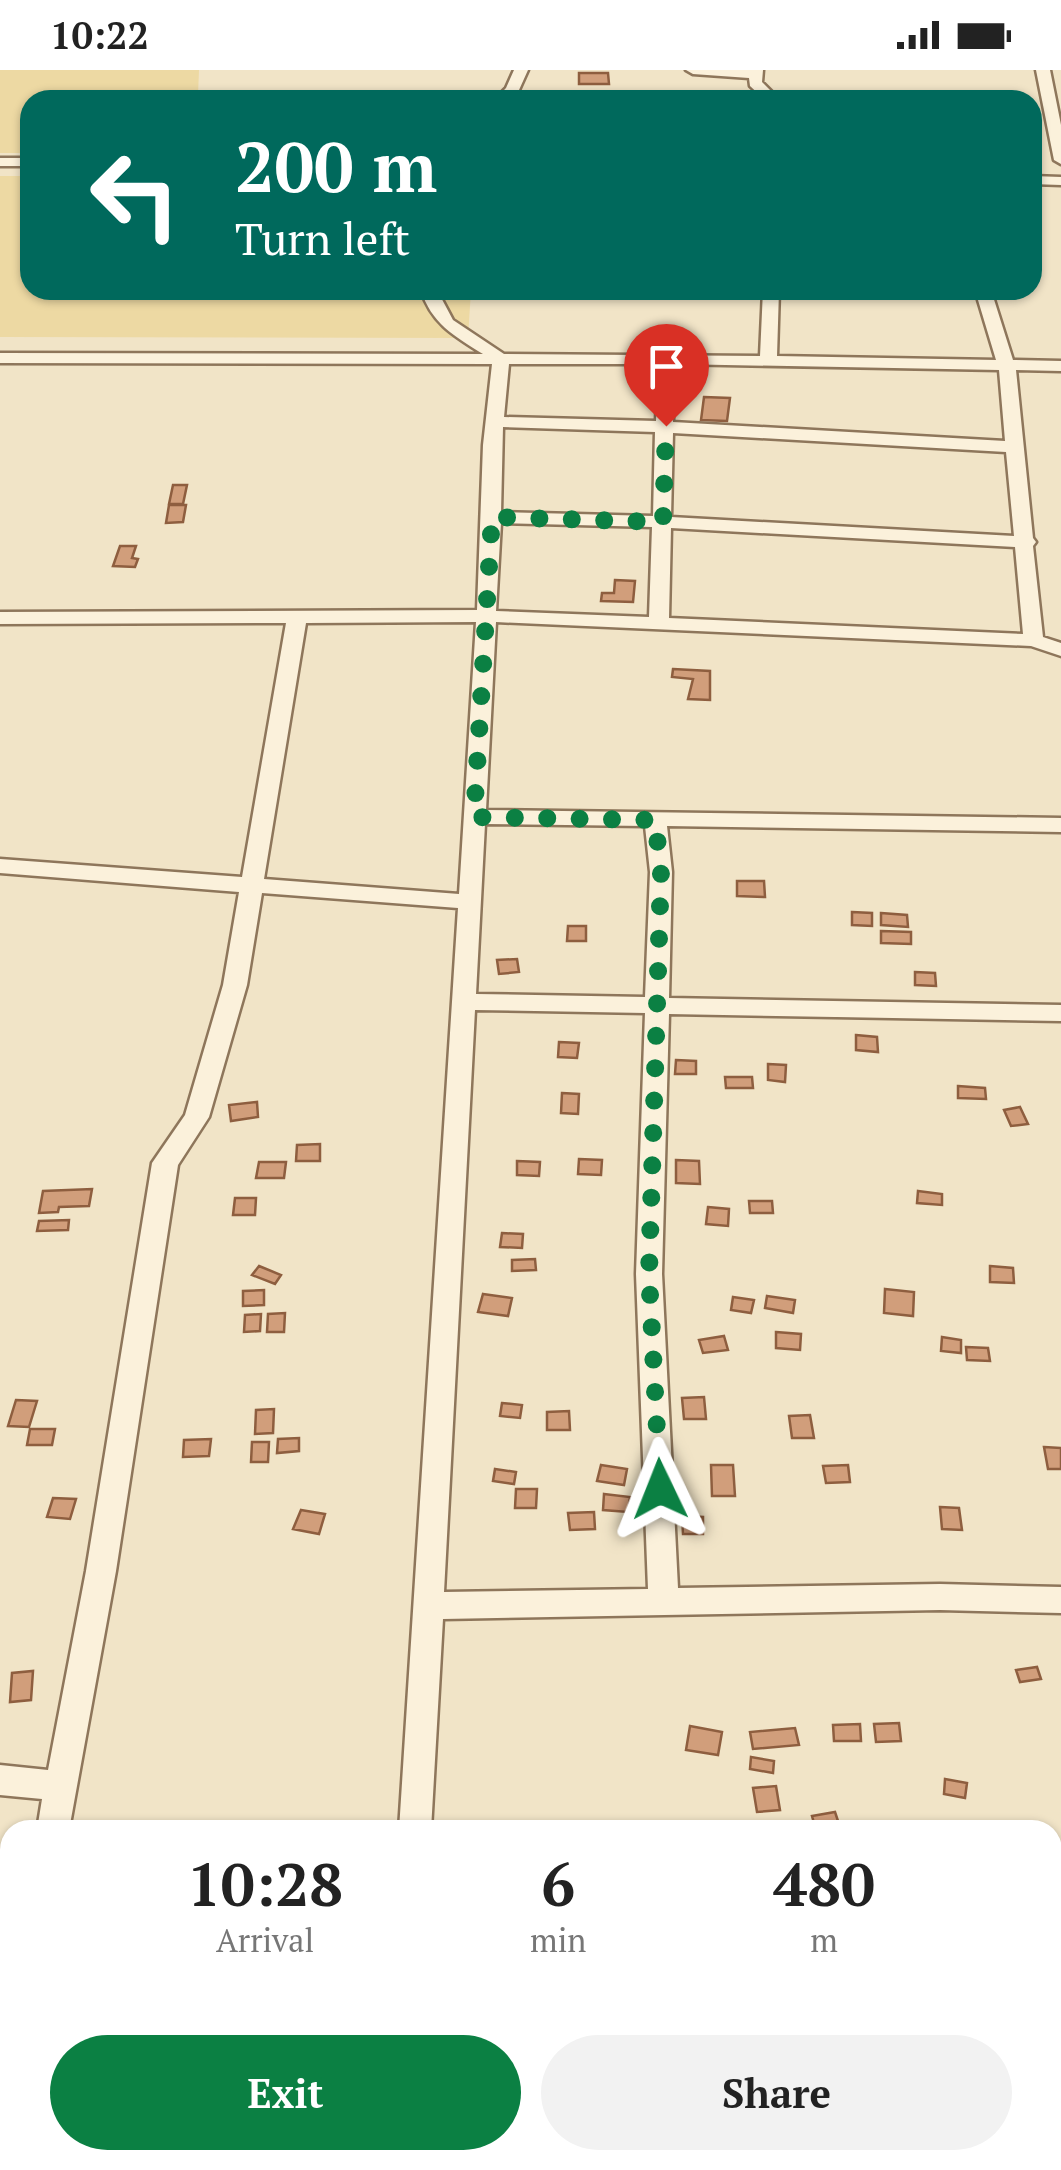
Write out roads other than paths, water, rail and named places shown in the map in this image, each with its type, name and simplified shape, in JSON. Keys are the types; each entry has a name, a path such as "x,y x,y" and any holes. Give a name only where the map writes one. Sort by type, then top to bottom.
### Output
{"street":[{"path":"693,70 755,72"},
{"path":"1043,70 1056,109 1061,160"},
{"path":"432,300 436,314 446,324 501,359"},
{"path":"768,362 771,300"},
{"path":"985,300 1007,366 1034,640"},
{"path":"0,358 666,359 1061,366"},
{"path":"416,1820 492,517 494,422 501,359"},
{"path":"659,623 666,359"},
{"path":"494,422 666,426 1014,447"},
{"path":"492,517 663,522 1026,542"},
{"path":"0,618 485,616 1034,640 1061,650"},
{"path":"55,1820 101,1571 165,1163 197,1117 235,985 298,617"},
{"path":"474,817 1061,826"},
{"path":"655,820 661,872 649,1274 664,1602"},
{"path":"0,866 469,902"},
{"path":"463,1002 1061,1013"},
{"path":"428,1606 940,1597 1061,1600"},
{"path":"0,1780 60,1786"}]}
